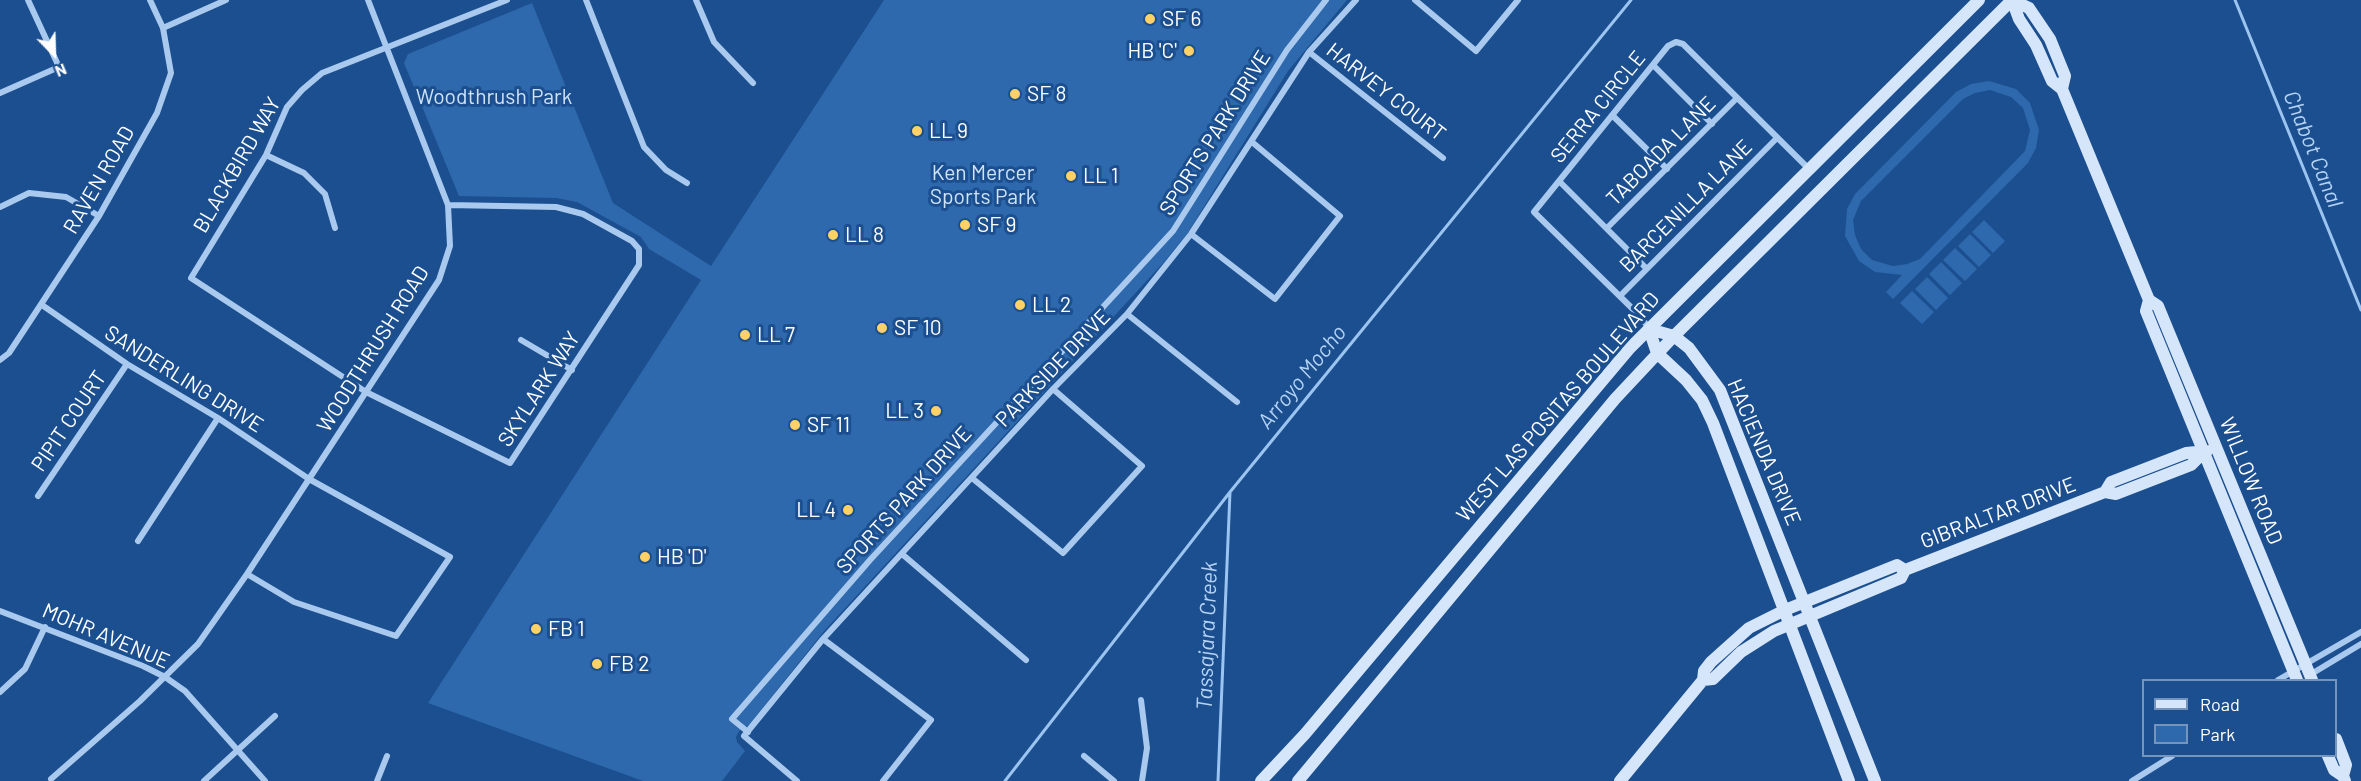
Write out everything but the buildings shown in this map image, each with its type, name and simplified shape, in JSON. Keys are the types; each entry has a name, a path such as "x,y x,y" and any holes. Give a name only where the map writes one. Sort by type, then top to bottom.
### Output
{"main road":[{"name":"WEST LAS POSITAS BOULEVARD","path":"1261,781 1305,734 1599,383 1649,329 1979,0"},
{"name":"WEST LAS POSITAS BOULEVARD","path":"1298,781 1615,399 1657,353 2012,0"},
{"name":"WILLOW ROAD","path":"2012,0 2029,8 2050,39 2065,76 2062,89 2149,300 2158,306 2217,447 2303,676"},
{"name":"WILLOW ROAD","path":"2149,300 2146,311 2204,452 2303,676"},
{"name":"HACIENDA DRIVE","path":"1649,329 1674,336 1704,365 1720,390 1875,781"},
{"name":"HACIENDA DRIVE","path":"1649,329 1657,353 1702,400 1850,781"},
{"name":"GIBRALTAR DRIVE","path":"1703,680 1713,679 1756,640 1901,578 1905,570 2105,492 2111,482 2186,453 2204,452 2217,447"},
{"name":"GIBRALTAR DRIVE","path":"1620,781 1703,680 1704,671 1711,662 1749,628 1805,601 1897,565 1905,570"},
{"path":"2337,742 2346,765 2344,779"},
{"path":"2328,757 2334,770 2344,779"}],"street":[{"path":"0,93 59,67 28,0"},
{"name":"RAVEN ROAD","path":"0,360 9,353 42,305 99,216 157,112 171,73 162,28 150,0"},
{"path":"162,28 226,0"},
{"name":"WOODTHRUSH ROAD","path":"51,779 165,677 198,644 247,574 439,280 450,246 448,205 368,0"},
{"name":"BLACKBIRD WAY","path":"190,278 266,155 287,106 302,90 322,73 507,0"},
{"path":"586,0 644,147 666,170 687,183"},
{"path":"696,0 714,42 753,83"},
{"name":"SPORTS PARK DRIVE","path":"746,734 732,719 870,560 1173,231 1287,50 1326,0"},
{"name":"PARKSIDE DRIVE","path":"746,734 823,639 1053,389 1127,314 1191,234 1309,52 1356,0"},
{"path":"1416,0 1476,51 1518,0"},
{"name":"SERRA CIRCLE","path":"1649,329 1642,318 1534,212 1668,46 1676,42 1683,44 1776,139 1810,170"},
{"name":"HARVEY COURT","path":"1309,52 1443,158"},
{"path":"1653,65 1712,124"},
{"name":"TABOADA LANE","path":"1607,228 1737,98"},
{"path":"1612,115 1667,169"},
{"name":"BARCENILLA LANE","path":"1620,296 1776,139"},
{"path":"1191,234 1275,298 1340,216 1252,142"},
{"path":"266,155 304,173 324,194 331,207 335,228"},
{"path":"1559,181 1646,268"},
{"path":"0,207 29,193 66,197 99,216"},
{"name":"SKYLARK WAY","path":"190,278 366,392 510,463 639,265 639,249 632,241 583,214 556,207 448,205"},
{"name":"SANDERLING DRIVE","path":"42,305 127,364 218,418 309,479 450,557 396,636 294,602 247,574"},
{"path":"1127,314 1237,402"},
{"path":"521,340 572,370"},
{"name":"PIPIT COURT","path":"38,496 127,364"},
{"path":"972,478 1063,553 1071,545 1142,466 1053,389"},
{"path":"138,541 218,418"},
{"path":"902,554 1026,660"},
{"name":"MOHR AVENUE","path":"0,611 45,627 165,677 185,690 265,781"},
{"path":"0,692 25,669 45,627"},
{"path":"2303,676 2361,632"},
{"path":"823,639 931,720 883,781"},
{"path":"2288,679 2303,676 2361,644"},
{"path":"1141,700 1147,748 1142,781"},
{"path":"204,781 275,716"},
{"path":"746,734 797,781"},
{"path":"377,781 387,756"},
{"path":"1084,756 1114,781"},
{"path":"2132,781 2170,757"}],"green space":[{"name":"Ken Mercer Sports Park","path":"884,0 1347,0 1288,71 1187,234 1164,262 825,630 749,725 740,730 736,737 737,742 745,751 722,781 643,781 428,703 701,280 649,249 641,237 577,202 556,198 459,196 404,63 408,54 532,3 613,203 711,266"},
{"path":"1989,81 2016,89 2030,103 2039,130 2036,148 2028,163 1893,299 1886,292 1902,275 1875,272 1859,261 1845,236 1847,209 1855,194 1956,92 1971,84","holes":["1990,90 2011,97 2023,108 2030,130 2025,151 1920,259 1893,266 1872,260 1861,249 1855,235 1853,220 1861,201 1963,99 1975,93"]},
{"path":"1984,220 2005,241 1993,253 1972,232"},
{"path":"1970,234 1991,255 1979,267 1958,246"},
{"path":"1955,248 1977,269 1965,281 1943,260"},
{"path":"1941,262 1962,283 1950,295 1929,274"},
{"path":"1927,277 1948,298 1936,310 1915,289"},
{"path":"1912,291 1934,312 1922,324 1900,303"}],"waterway":[{"name":"Arroyo Mocho","path":"1005,781 1230,492 1631,0"},
{"name":"Chabot Canal","path":"2235,0 2361,310"},
{"name":"Tassajara Creek","path":"1218,781 1230,492"}],"place":[{"name":"SF 6","path":"1150,19"},
{"name":"HB 'C'","path":"1189,51"},
{"name":"SF 8","path":"1015,94"},
{"name":"LL 9","path":"917,131"},
{"name":"LL 1","path":"1071,176"},
{"name":"SF 9","path":"965,225"},
{"name":"LL 8","path":"833,235"},
{"name":"LL 2","path":"1020,305"},
{"name":"SF 10","path":"882,328"},
{"name":"LL 7","path":"745,335"},
{"name":"LL 3","path":"936,411"},
{"name":"SF 11","path":"795,425"},
{"name":"LL 4","path":"848,510"},
{"name":"HB 'D'","path":"645,557"},
{"name":"FB 1","path":"536,629"},
{"name":"FB 2","path":"597,664"}],"park label":[{"name":"Woodthrush Park","path":"494,97"}]}
